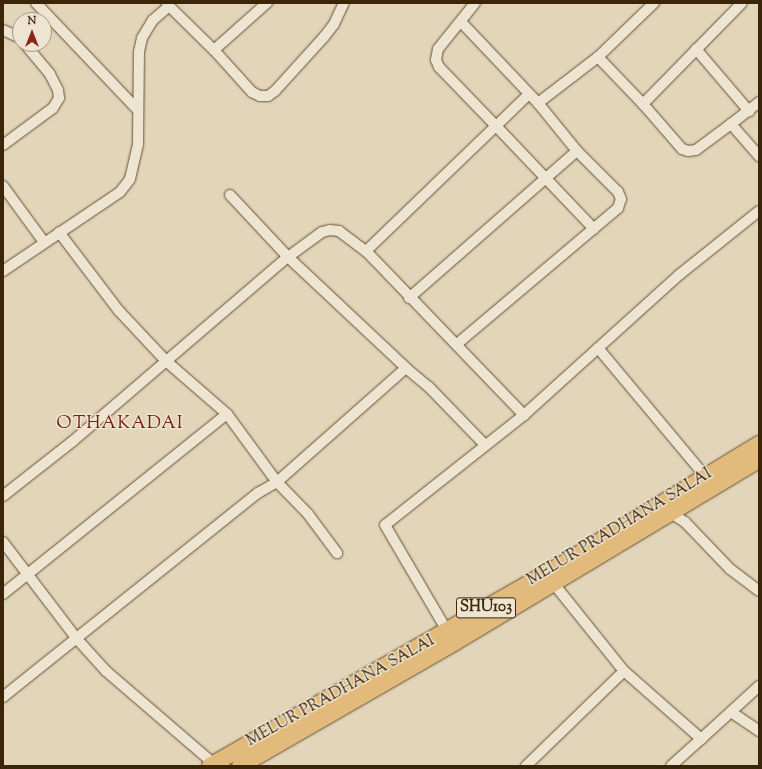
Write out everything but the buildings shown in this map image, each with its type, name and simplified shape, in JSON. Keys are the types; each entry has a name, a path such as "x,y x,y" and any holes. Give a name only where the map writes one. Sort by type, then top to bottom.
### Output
{"main road":[{"name":"MELUR PRADHANA SALAI","path":"240,766 451,637 759,444"},
{"name":"MELUR PRADHANA SALAI","path":"212,765 451,637 554,584 759,460"}],"street":[{"path":"36,3 138,110"},
{"path":"214,50 267,3"},
{"path":"3,271 120,192 130,180 138,144 139,52 142,38 153,20 168,4 214,50 252,92 260,96 268,96 324,37 334,24 344,3"},
{"path":"475,3 438,49 436,60 439,67 594,229"},
{"path":"538,103 598,57 654,3"},
{"path":"643,104 742,3"},
{"path":"457,344 618,208 621,199 618,192 577,151 530,94 461,22"},
{"path":"696,49 749,111"},
{"path":"3,145 53,108 59,98 58,90 50,74 32,52"},
{"path":"598,57 643,104 682,149 688,151 703,146 759,102"},
{"path":"366,251 530,94"},
{"path":"730,124 759,156"},
{"path":"409,298 547,179 577,151"},
{"path":"3,186 44,242"},
{"path":"230,195 288,257 406,368 429,387 485,445"},
{"path":"451,637 385,525 524,415 679,275 759,211"},
{"path":"3,496 166,361 288,257 322,232 330,230 347,235 366,251 409,298 457,344 524,415"},
{"path":"59,232 119,311 166,361 227,414 277,482 308,514 337,553"},
{"path":"598,348 706,477"},
{"path":"3,697 258,493 277,482 406,368"},
{"path":"3,594 227,414"},
{"path":"671,513 685,522 730,569 759,591"},
{"path":"3,542 77,639 106,671 212,765"},
{"path":"554,584 624,671 700,740"},
{"path":"526,766 624,671"},
{"path":"671,766 759,686"},
{"path":"731,712 759,731"}],"district":[{"name":"OTHAKADAI","path":"120,424"}]}
